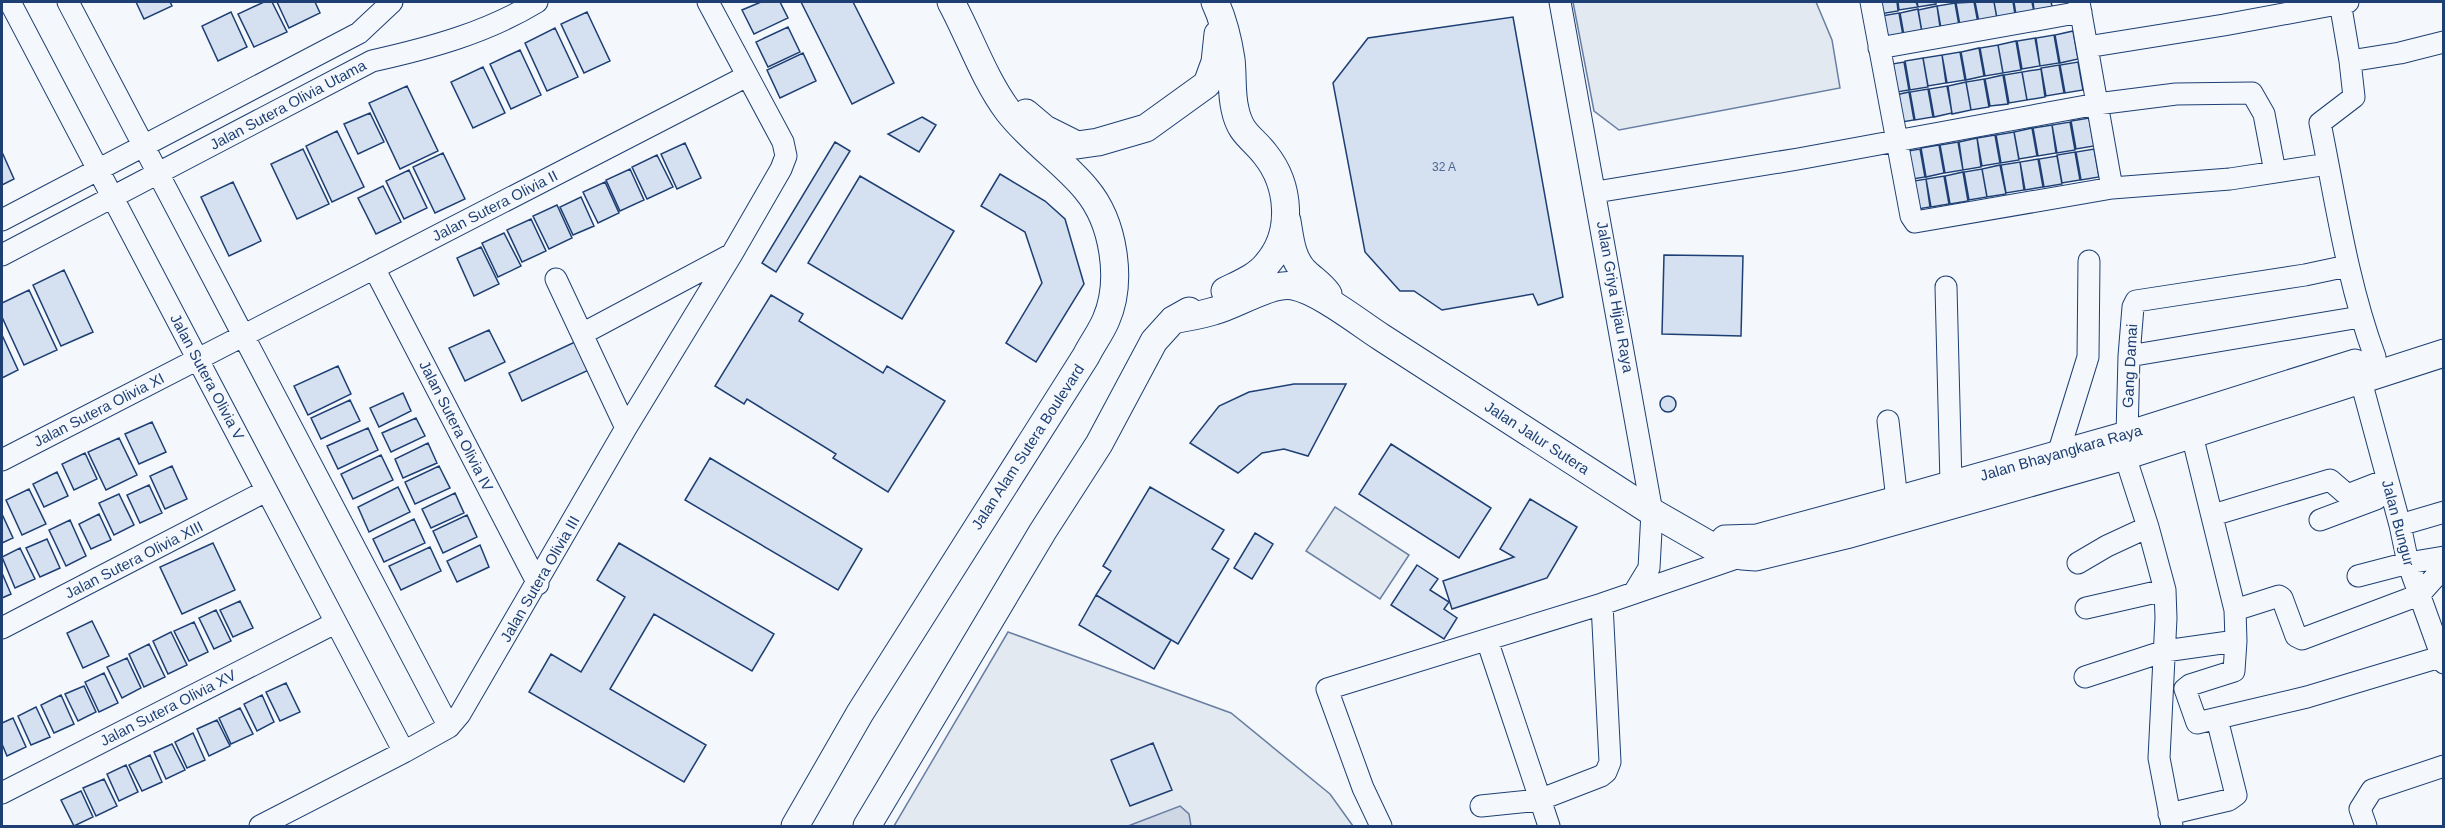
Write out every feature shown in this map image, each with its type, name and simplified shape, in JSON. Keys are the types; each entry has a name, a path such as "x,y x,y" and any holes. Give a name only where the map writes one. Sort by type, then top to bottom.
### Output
{"main road":[{"path":"951,2 970,36 996,60 1021,108 1045,129 1077,145 1098,142 1146,128 1207,84 1215,62 1217,7"},
{"name":"Jalan Jalur Sutera","path":"1217,7 1231,58 1235,110 1245,135 1265,153 1278,174 1284,193 1294,255 1303,270 1322,286 1338,307"},
{"name":"Jalan Alam Sutera Boulevard","path":"795,826 860,713 1086,356 1107,319 1115,283 1110,242 1099,208 1086,189 1031,137 1007,110 984,70 970,36"},
{"name":"Jalan Jalur Sutera","path":"1173,320 1248,280 1267,265 1279,246 1287,218"},
{"name":"Jalan Jalur Sutera","path":"1173,320 1214,311 1241,302 1267,289 1294,286 1338,307 1474,398 1663,518 1713,547 1742,556"},
{"path":"867,826 1043,531 1099,444 1154,341 1173,320"},
{"name":"Jalan Bhayangkara Raya","path":"1663,518 1726,539 1757,538 2058,454 2192,435 2368,368 2444,335"},
{"name":"Jalan Bhayangkara Raya","path":"1742,556 1756,557 1779,553 2126,446 2368,368 2444,353"}],"street":[{"path":"68,2 449,727 404,753 260,826"},
{"name":"Jalan Sutera Olivia Utama","path":"2,220 359,33 392,2"},
{"name":"Jalan Sutera Olivia Utama","path":"2,255 372,61 435,47 511,18 537,2"},
{"path":"708,2 747,76"},
{"name":"Jalan Griya Hijau Raya","path":"1560,2 1596,192 1663,518 1649,568 1635,591"},
{"path":"1871,2 1895,140 1911,216 1916,222 2112,188 2230,179 2328,164"},
{"path":"2087,47 2224,25 2342,2 2350,61 2400,53 2444,42"},
{"path":"1879,48 2080,7 2112,188"},
{"name":"Jalan Sutera Olivia V","path":"8,8 112,197 404,753"},
{"path":"359,33 372,61"},
{"name":"Jalan Bungur","path":"2350,61 2354,97 2320,123 2347,266 2360,317 2376,433 2388,487 2400,525 2408,563 2442,660"},
{"name":"Jalan Sutera Olivia III","path":"449,727 460,714 538,584 626,428 781,169 786,156 783,142 747,76"},
{"name":"Jalan Sutera Olivia II","path":"244,335 747,76"},
{"path":"1596,192 2097,104 2176,94 2252,93 2264,114 2275,172"},
{"path":"582,334 732,254"},
{"path":"2058,454 2088,357 2089,261"},
{"name":"Gang Damai","path":"2170,820 2159,758 2165,651 2165,590 2126,446 2133,307 2138,300 2305,275 2347,266"},
{"name":"Jalan Sutera Olivia IV","path":"374,268 538,584"},
{"path":"556,279 626,428"},
{"path":"1946,287 1951,484"},
{"path":"2129,356 2360,317"},
{"name":"Jalan Sutera Olivia XI","path":"2,460 244,335"},
{"path":"1888,421 1897,500"},
{"path":"2192,435 2235,610 2236,641 2234,671 2185,689 2196,721 2200,723 2307,697 2442,660"},
{"path":"2213,515 2330,480 2345,493 2350,494 2388,487"},
{"path":"2320,520 2388,487"},
{"name":"Jalan Sutera Olivia XIII","path":"2,628 266,491"},
{"path":"2400,525 2444,512"},
{"path":"2078,562 2148,527"},
{"path":"1381,826 1363,788 1327,689 1602,604 1742,556"},
{"path":"2358,576 2408,563 2444,557"},
{"path":"2235,610 2279,596 2282,598 2296,636 2302,639 2419,595 2444,567"},
{"path":"2086,608 2165,590"},
{"path":"1481,806 1539,800 1601,776 1609,768 1602,604"},
{"name":"Jalan Sutera Olivia XV","path":"2,793 335,622"},
{"path":"1487,640 1549,826"},
{"path":"2085,676 2165,651 2236,641"},
{"path":"2170,820 2229,800 2236,795 2217,718"},
{"path":"2366,826 2360,809 2372,790 2444,766"}],"shaded area":[{"path":"1573,2 1816,2 1832,40 1840,88 1619,130 1594,111"},
{"path":"1335,507 1409,555 1380,599 1306,551"},
{"path":"1008,632 1231,713 1330,794 1353,826 894,826"},
{"path":"1180,806 1189,814 1191,826 1128,826"}],"building":[{"path":"136,2 170,2 172,6 144,19"},
{"path":"264,2 272,2 287,32 254,47 238,14"},
{"path":"277,2 315,2 320,13 289,28"},
{"path":"761,2 780,2 788,18 754,34 742,10"},
{"path":"801,2 853,2 894,83 852,104"},
{"path":"1878,2 1897,2 1898,11 1880,14"},
{"path":"1898,2 1916,2 1918,7 1899,10"},
{"path":"1917,2 1936,2 1936,4 1918,7"},
{"path":"1974,2 1979,28 1961,31 1956,3"},
{"path":"1975,2 1994,2 1998,24 1980,27"},
{"path":"1994,2 2013,2 2016,21 1998,24"},
{"path":"2014,2 2032,2 2035,17 2017,21"},
{"path":"2033,2 2051,2 2054,14 2035,17"},
{"path":"1955,3 1960,31 1942,34 1937,6"},
{"path":"1937,6 1941,34 1923,38 1918,10"},
{"path":"1918,9 1923,38 1905,41 1900,13"},
{"path":"231,12 247,47 218,61 202,26"},
{"path":"587,12 610,61 584,73 561,24"},
{"path":"1899,13 1904,41 1886,44 1881,16"},
{"path":"1513,17 1563,297 1538,305 1533,294 1442,310 1414,291 1400,291 1365,252 1333,83 1368,38"},
{"path":"788,27 800,52 768,67 756,42"},
{"path":"555,28 578,77 547,91 525,43"},
{"path":"2073,31 2078,59 2060,63 2055,35"},
{"path":"2054,35 2059,63 2040,66 2036,38"},
{"path":"2035,38 2040,66 2022,69 2017,41"},
{"path":"2016,41 2021,70 2003,73 1998,45"},
{"path":"1998,45 2003,73 1985,76 1980,48"},
{"path":"1979,48 1984,76 1966,80 1961,52"},
{"path":"520,50 541,95 511,109 490,64"},
{"path":"1960,52 1965,80 1947,83 1942,55"},
{"path":"803,53 816,81 780,98 767,70"},
{"path":"1942,55 1946,83 1928,86 1923,58"},
{"path":"1923,58 1928,87 1910,90 1905,61"},
{"path":"1904,62 1909,90 1891,93 1886,65"},
{"path":"2078,62 2083,90 2065,93 2060,65"},
{"path":"2059,65 2064,93 2046,96 2041,68"},
{"path":"483,67 505,113 473,128 451,82"},
{"path":"2041,69 2045,97 2027,100 2022,72"},
{"path":"2022,72 2027,100 2009,103 2004,75"},
{"path":"2003,75 2008,104 1990,106 1985,79"},
{"path":"1984,79 1989,107 1971,110 1966,82"},
{"path":"1966,82 1971,110 1952,114 1948,86"},
{"path":"407,86 438,151 400,169 369,103"},
{"path":"1947,86 1952,113 1934,117 1929,89"},
{"path":"1928,89 1933,117 1915,120 1910,92"},
{"path":"1909,92 1914,120 1896,123 1891,96"},
{"path":"370,113 384,142 358,154 344,124"},
{"path":"922,117 936,125 919,152 888,134"},
{"path":"2089,118 2094,146 2076,149 2071,121"},
{"path":"2070,122 2075,150 2057,153 2052,125"},
{"path":"2052,125 2056,153 2038,156 2033,128"},
{"path":"2032,128 2037,156 2019,159 2014,132"},
{"path":"337,131 364,187 332,202 306,146"},
{"path":"2014,132 2019,160 2001,163 1996,135"},
{"path":"1995,135 2000,163 1982,166 1977,138"},
{"path":"1977,138 1981,167 1963,170 1959,142"},
{"path":"835,142 850,151 776,272 762,263"},
{"path":"1958,142 1963,170 1945,173 1940,145"},
{"path":"685,143 701,178 677,189 661,154"},
{"path":"1939,145 1944,173 1926,177 1921,148"},
{"path":"303,149 329,204 297,219 271,164"},
{"path":"1920,149 1925,177 1907,180 1902,152"},
{"path":"2094,149 2099,177 2081,180 2076,152"},
{"path":"2,152 14,179 2,185"},
{"path":"2075,152 2080,180 2062,183 2057,155"},
{"path":"443,153 465,199 435,213 413,167"},
{"path":"657,155 673,187 647,199 632,167"},
{"path":"2057,156 2062,184 2044,187 2039,159"},
{"path":"2038,159 2043,187 2025,190 2020,162"},
{"path":"2020,162 2024,190 2006,193 2001,165"},
{"path":"2000,165 2006,194 1987,197 1982,169"},
{"path":"630,169 644,200 620,211 606,180"},
{"path":"1982,169 1987,197 1969,200 1964,172"},
{"path":"409,170 427,208 404,219 386,181"},
{"path":"1963,172 1968,201 1950,204 1945,176"},
{"path":"1000,174 1045,201 1065,219 1084,284 1036,362 1006,343 1042,283 1025,232 981,206"},
{"path":"860,176 954,231 902,319 808,263"},
{"path":"1944,176 1949,204 1931,207 1926,179"},
{"path":"1926,179 1930,207 1912,210 1908,182"},
{"path":"233,182 261,241 229,256 201,197"},
{"path":"605,182 619,213 598,223 583,192"},
{"path":"383,186 401,222 376,234 358,198"},
{"path":"581,197 594,226 573,235 560,207"},
{"path":"557,205 572,238 549,249 533,216"},
{"path":"531,219 546,251 522,262 507,230"},
{"path":"504,233 521,266 498,277 482,243"},
{"path":"481,247 499,284 474,296 457,258"},
{"path":"1664,255 1743,256 1741,336 1662,334"},
{"path":"64,270 93,332 61,346 33,285"},
{"path":"29,290 57,350 24,365 2,317 2,303"},
{"path":"771,295 803,314 799,321 883,373 887,366 945,401 888,492 833,458 836,454 747,399 744,404 715,386"},
{"path":"489,330 505,362 465,381 449,348"},
{"path":"2,335 18,370 2,378"},
{"path":"577,341 591,369 522,401 509,373"},
{"path":"338,366 351,394 308,415 294,386"},
{"path":"1294,384 1346,384 1308,456 1284,449 1262,453 1238,473 1190,443 1219,406 1249,392"},
{"path":"403,393 411,411 379,427 370,408"},
{"path":"1668,396 1674,398 1676,404 1674,410 1668,412 1662,410 1660,404 1662,398"},
{"path":"350,400 360,421 321,439 311,418"},
{"path":"416,418 425,436 391,452 382,433"},
{"path":"152,422 166,452 139,464 125,434"},
{"path":"368,428 378,450 338,469 327,446"},
{"path":"119,438 137,475 106,490 88,452"},
{"path":"428,443 437,463 403,478 395,459"},
{"path":"1391,444 1491,508 1459,558 1359,494"},
{"path":"85,453 97,479 74,490 62,464"},
{"path":"381,455 393,480 353,499 341,474"},
{"path":"710,458 862,549 838,590 685,500"},
{"path":"172,466 187,499 165,509 150,476"},
{"path":"439,466 450,488 415,504 405,482"},
{"path":"57,472 68,496 44,507 33,484"},
{"path":"149,485 162,513 140,523 127,495"},
{"path":"398,487 410,512 369,532 358,507"},
{"path":"1150,487 1224,530 1212,549 1229,559 1178,644 1096,595 1111,571 1103,566"},
{"path":"29,489 46,524 22,535 6,500"},
{"path":"455,493 464,513 431,528 422,509"},
{"path":"119,494 134,525 114,535 99,503"},
{"path":"1530,499 1577,527 1547,578 1452,609 1443,581 1514,557 1500,549"},
{"path":"2,514 13,538 2,543"},
{"path":"99,514 111,540 91,549 79,524"},
{"path":"467,515 477,537 443,553 433,531"},
{"path":"414,519 425,543 384,562 373,539"},
{"path":"70,520 86,556 66,566 49,530"},
{"path":"1255,533 1273,544 1252,579 1234,568"},
{"path":"47,539 60,568 40,577 26,548"},
{"path":"213,543 235,590 182,614 160,567"},
{"path":"619,543 774,634 752,671 654,614 610,689 706,745 684,782 529,692 551,654 581,672 625,597 597,580"},
{"path":"480,545 489,567 457,582 447,561"},
{"path":"430,547 441,571 401,590 389,566"},
{"path":"20,548 35,579 15,588 2,557"},
{"path":"1417,565 1438,579 1430,590 1449,602 1444,609 1457,618 1444,639 1391,605"},
{"path":"2,573 11,594 2,598"},
{"path":"1096,595 1171,640 1154,669 1079,625"},
{"path":"240,601 253,628 233,637 220,610"},
{"path":"216,610 231,641 214,649 199,618"},
{"path":"92,621 109,656 83,668 67,633"},
{"path":"194,622 208,652 189,661 174,631"},
{"path":"171,632 187,665 168,674 153,641"},
{"path":"149,644 165,677 144,687 129,654"},
{"path":"127,658 141,688 122,698 107,667"},
{"path":"104,673 118,703 99,712 85,682"},
{"path":"286,683 300,712 280,721 266,692"},
{"path":"84,686 96,712 78,721 65,694"},
{"path":"61,695 74,724 54,733 41,705"},
{"path":"262,695 274,722 257,731 244,704"},
{"path":"36,707 50,737 31,745 18,716"},
{"path":"240,708 253,734 231,744 219,718"},
{"path":"13,718 26,747 7,756 2,744 2,723"},
{"path":"217,720 230,746 209,756 197,729"},
{"path":"193,733 205,760 187,768 175,742"},
{"path":"1153,743 1172,790 1130,806 1111,760"},
{"path":"172,744 185,770 166,779 154,752"},
{"path":"150,755 162,782 142,791 129,765"},
{"path":"126,765 138,792 119,801 107,774"},
{"path":"104,779 117,806 96,816 83,788"},
{"path":"81,791 93,817 74,826 61,800"}]}
